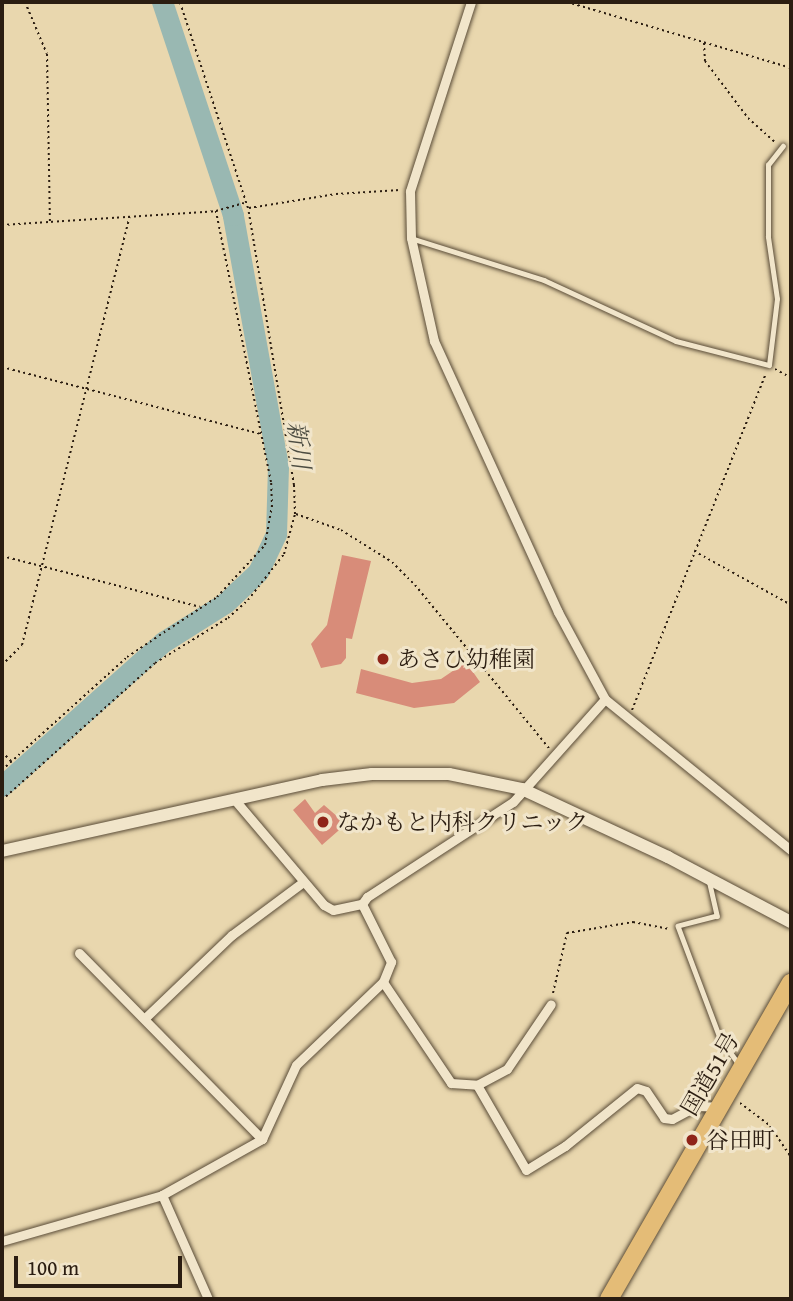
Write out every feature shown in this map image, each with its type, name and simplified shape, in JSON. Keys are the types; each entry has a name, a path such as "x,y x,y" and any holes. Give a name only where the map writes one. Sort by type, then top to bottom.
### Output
{"highway":[{"name":"国道51号","path":"609,1299 791,983"}],"street":[{"path":"471,2 410,191 411,238 434,341 558,612 605,699 626,719 791,850"},
{"path":"234,799 303,882 333,910 362,904 513,802 605,699"},
{"path":"2,850 234,799 372,774 449,774 522,789 709,879 791,922"},
{"path":"145,1018 232,935 303,882"},
{"path":"2,1241 162,1195 262,1139 296,1065 383,982 391,962 362,904"},
{"path":"79,953 262,1139"},
{"path":"383,982 451,1083 477,1085 507,1069 551,1004"},
{"path":"477,1085 526,1170 565,1146 637,1088 646,1091 664,1118 672,1119 696,1107 724,1101"},
{"path":"162,1195 208,1299"}],"lane":[{"path":"411,238 544,280 676,341 769,365 777,299 768,237 768,165 783,146"},
{"path":"709,879 717,916 678,926 720,1038 742,1067"}],"path":[{"path":"25,2 47,54 50,222"},
{"path":"2,800 155,663 228,618 248,600 284,554 295,514 294,485 246,203 180,2"},
{"path":"567,2 791,68"},
{"path":"704,42 705,61 719,80 760,132 783,146"},
{"path":"247,208 370,190 410,191"},
{"path":"2,225 216,211 246,203"},
{"path":"2,770 127,657 217,597 265,545 272,507 262,434 216,211"},
{"path":"2,665 22,645 44,567 130,216"},
{"path":"626,719 638,701 694,550 769,365 791,378"},
{"path":"2,367 262,434"},
{"path":"295,514 341,530 392,562 415,584 554,754"},
{"path":"694,550 791,606"},
{"path":"2,556 200,607"},
{"path":"2,752 11,762"},
{"path":"551,1004 567,933 633,922 663,930 678,926"},
{"path":"724,1101 762,1118 791,1157"}],"building":[{"path":"342,555 371,561 352,639 346,638 346,658 341,664 321,668 311,644 327,625"},
{"path":"466,662 480,682 454,703 414,708 356,693 361,669 412,683 441,679"},
{"name":"なかもと内科クリニック","path":"305,799 315,813 324,805 346,824 322,845 293,810"}],"waterway":[{"name":"新川","path":"2,786 163,642 225,603 258,572 276,534 278,466 233,215 162,2"}],"place":[{"name":"あさひ幼稚園","path":"383,659"},
{"name":"なかもと内科クリニック","path":"323,822"},
{"name":"谷田町","path":"692,1140"}]}
